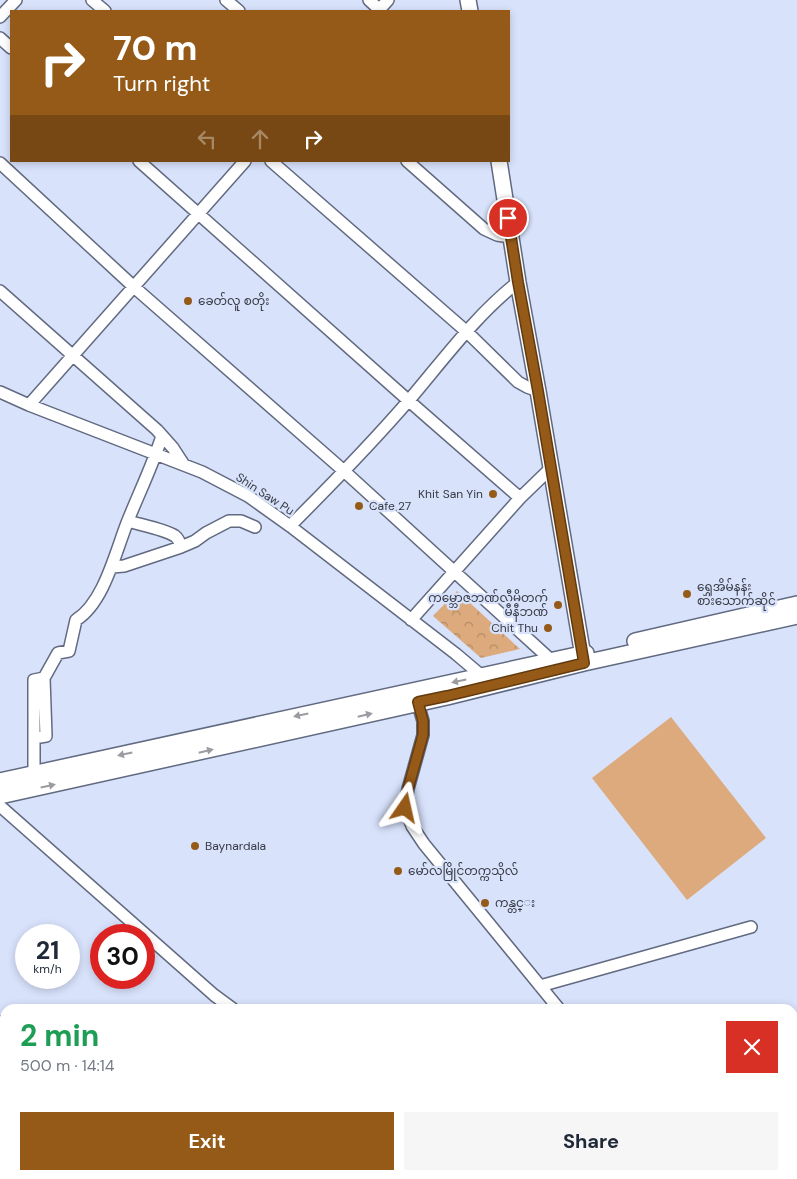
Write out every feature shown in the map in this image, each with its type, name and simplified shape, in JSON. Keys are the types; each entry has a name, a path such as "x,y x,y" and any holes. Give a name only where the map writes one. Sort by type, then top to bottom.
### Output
{"main road":[{"path":"499,162 583,658"},
{"path":"416,697 447,696 553,665 797,604"},
{"path":"583,658 797,616"},
{"path":"0,796 157,754 416,697 482,676 553,665"},
{"path":"0,781 157,754"}],"street":[{"path":"0,18 16,0"},
{"path":"92,0 104,10"},
{"path":"226,0 237,10"},
{"path":"369,0 378,10"},
{"path":"380,10 388,0"},
{"path":"0,38 10,47"},
{"path":"140,162 520,498"},
{"path":"29,405 244,162"},
{"path":"272,162 467,332 518,382 527,388 538,391"},
{"path":"408,162 484,229 497,235 511,237"},
{"path":"0,163 134,287 344,471 553,665"},
{"path":"290,526 409,401 467,332 504,293 518,282"},
{"path":"0,291 157,430 173,448 184,465"},
{"name":"Shin Saw Pu","path":"0,392 202,472 248,496 290,526 482,676"},
{"path":"34,774 34,680 44,678 58,653 69,652 76,620 83,615 106,582 162,436"},
{"path":"411,620 520,498 551,468"},
{"path":"128,521 160,530 176,537 181,547"},
{"path":"112,566 124,566 181,547 229,521 241,521 255,527"},
{"path":"416,697 423,721 423,735 408,789 405,808 412,826 424,844 554,1004"},
{"path":"0,806 226,1004"},
{"path":"540,986 751,927"}],"green space":[{"path":"457,591 520,649 481,658 433,616"},
{"path":"671,717 766,838 687,900 592,778"}],"place":[{"name":"ခေတ်လူ စတိုး","path":"188,301"},
{"name":"Khit San Yin","path":"493,494"},
{"name":"Cafe 27","path":"359,506"},
{"name":"ရွှေအိမ်နန်း စားသောက်ဆိုင်","path":"687,594"},
{"name":"ကမ္ဘောဇဘဏ်လီမိတက် မီနီဘဏ်","path":"558,605"},
{"name":"Chit Thu","path":"548,628"},
{"name":"Baynardala","path":"195,846"},
{"name":"မော်လမြိုင်တက္ကသိုလ်","path":"398,871"},
{"name":"ကန္တင္း","path":"485,903"}],"route":[{"path":"405,808 408,789 423,735 423,721 418,702 584,663 508,218"}]}
